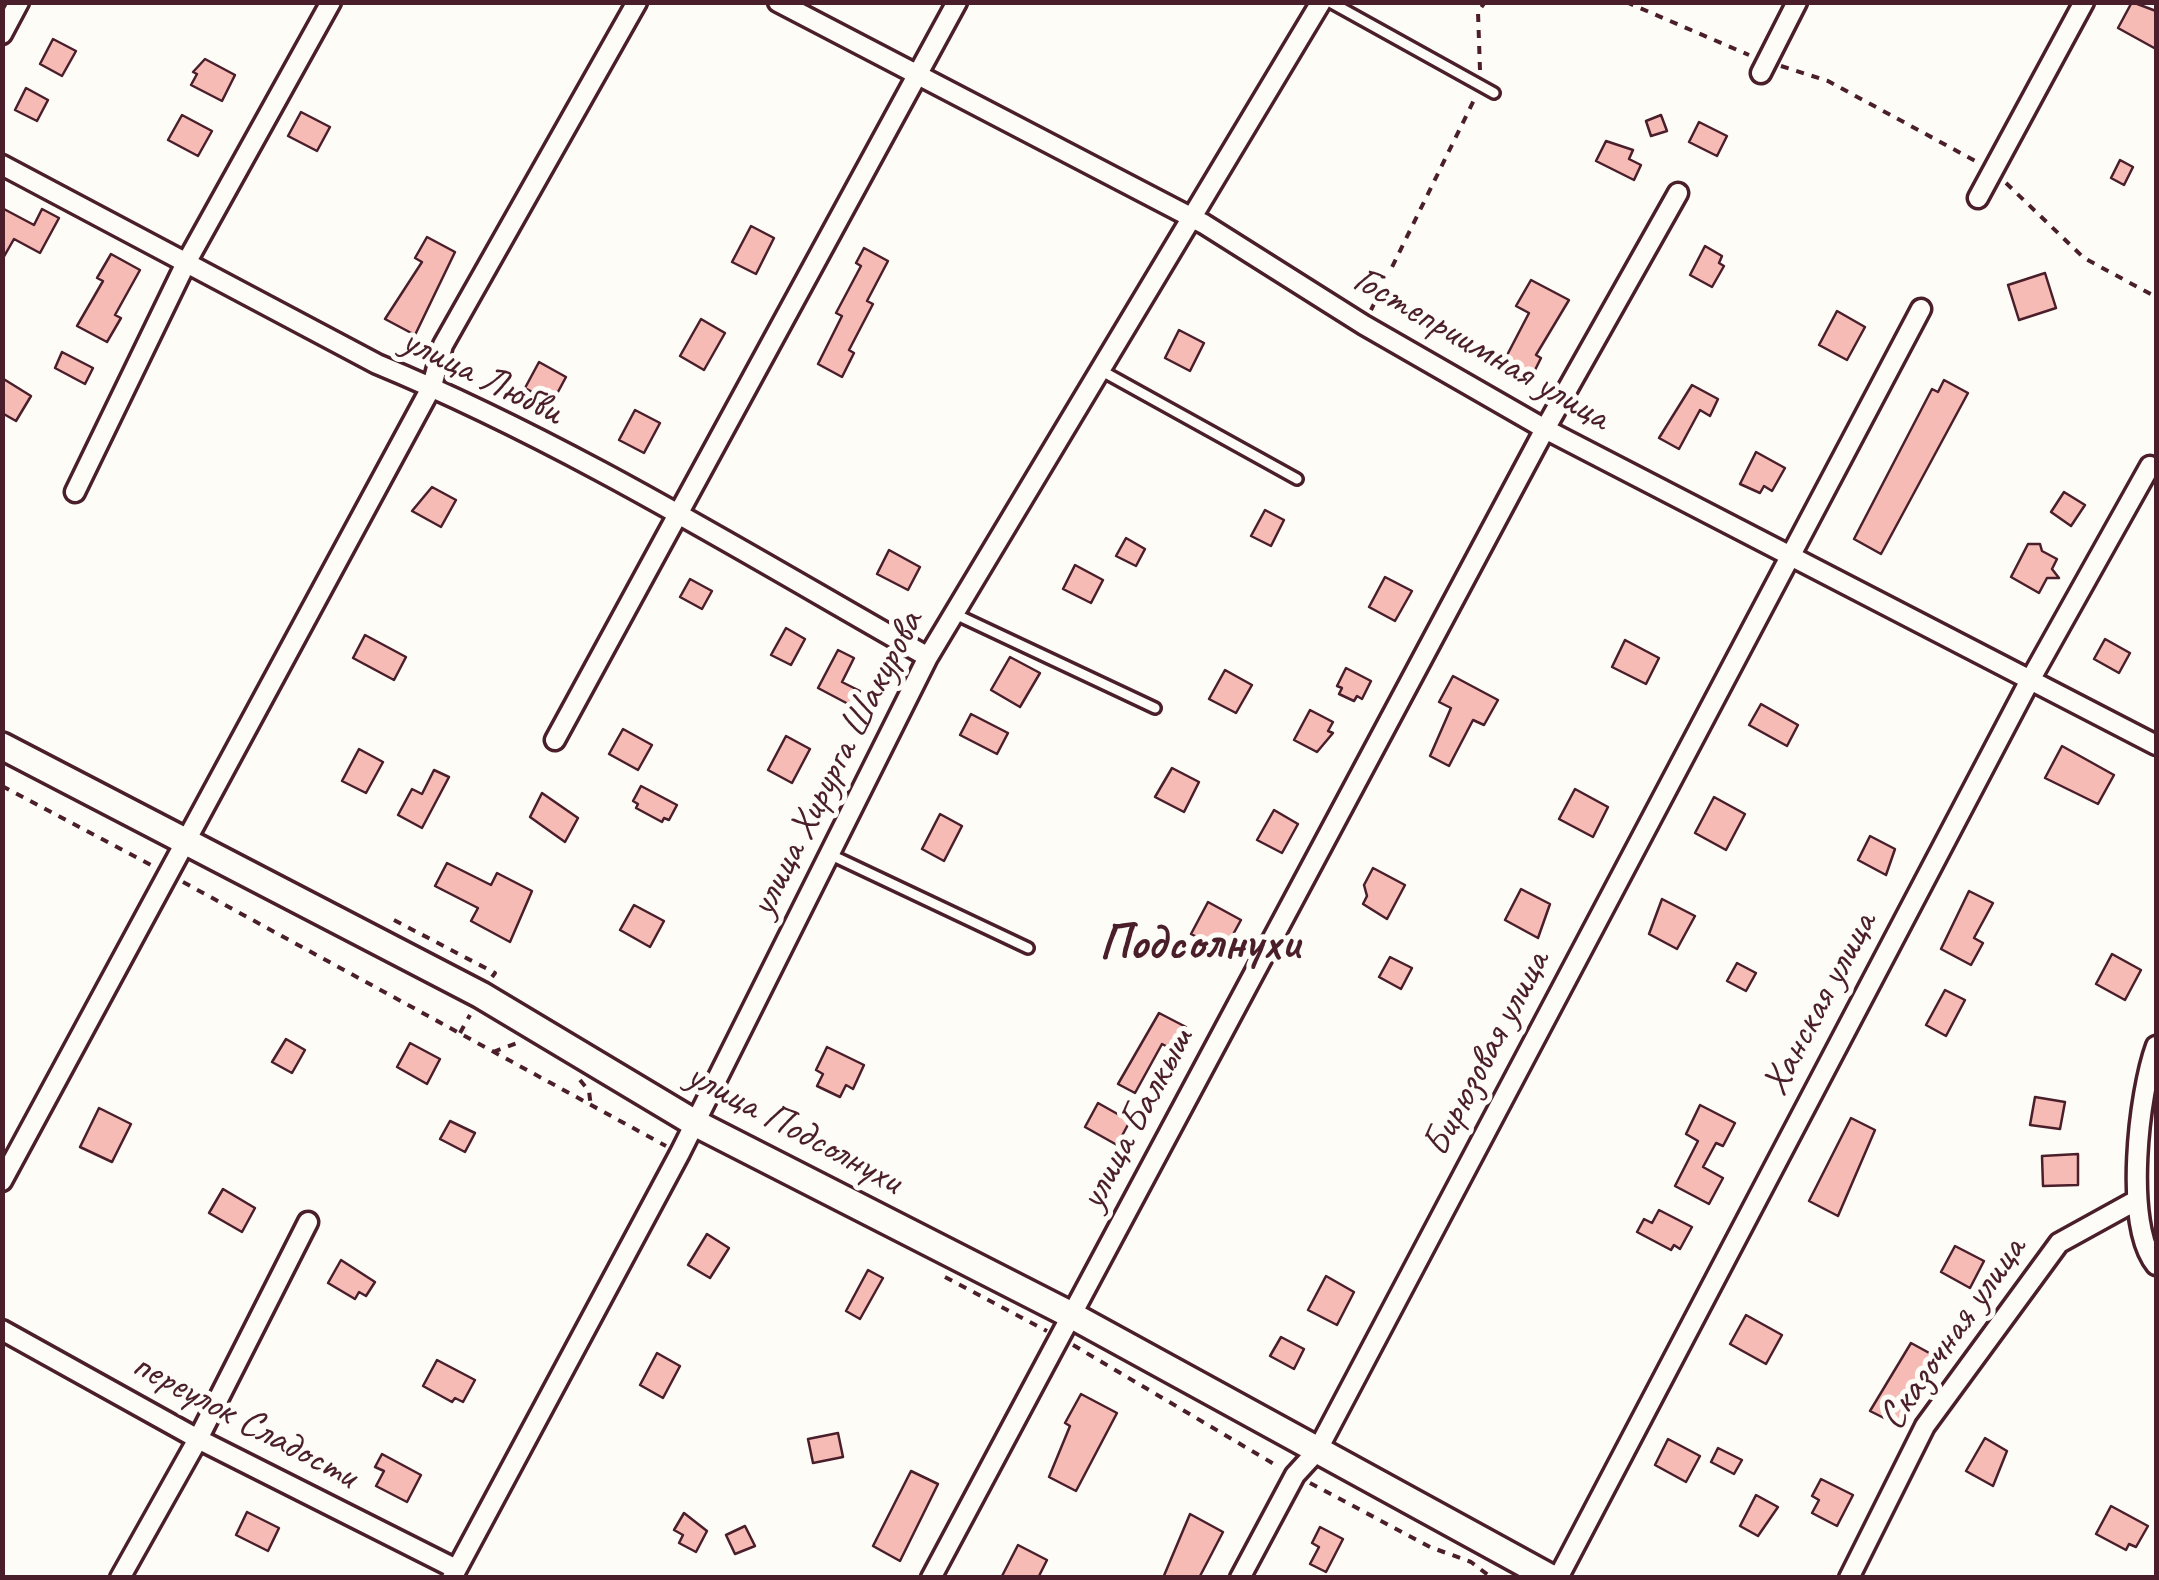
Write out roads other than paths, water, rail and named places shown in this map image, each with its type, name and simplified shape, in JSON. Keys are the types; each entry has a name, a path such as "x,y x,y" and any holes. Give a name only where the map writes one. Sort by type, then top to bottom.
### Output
{"street":[{"path":"2,34 19,2"},
{"path":"75,492 186,263 332,2"},
{"path":"2,1180 432,386 443,345 636,2"},
{"name":"Гостеприимная улица","path":"778,2 1193,221 1545,429 1788,558 2156,744"},
{"path":"556,740 957,2"},
{"name":"улица Хирурга Шакурова","path":"454,1573 680,1153 928,658 1321,2"},
{"path":"1764,68 1797,2"},
{"path":"1978,198 2084,2"},
{"name":"улица Любви","path":"2,165 377,364 432,386 679,516 928,658"},
{"name":"улица Балкыш","path":"932,1578 1545,429 1678,193"},
{"name":"Бирюзовая улица","path":"1240,1578 1295,1475 1317,1451 1921,309"},
{"name":"Ханская улица","path":"1554,1578 2030,682 2150,466"},
{"name":"улица Подсолнухи","path":"2,746 482,995 693,1122 1065,1326 1317,1451 1554,1578"},
{"path":"2156,1046 2146,1074 2137,1200 2146,1252 2156,1265"},
{"name":"Сказочная улица","path":"1849,1578 1925,1426 2059,1243 2137,1200"},
{"path":"120,1578 198,1439 308,1222"},
{"name":"переулок Сладости","path":"2,1330 198,1439 454,1573"}],"lane":[{"path":"1330,2 1494,92"},
{"path":"1102,371 1297,478"},
{"path":"955,614 1155,708"},
{"path":"828,854 1028,948"}],"district":[{"name":"Подсолнухи","path":"1199,945"}]}
